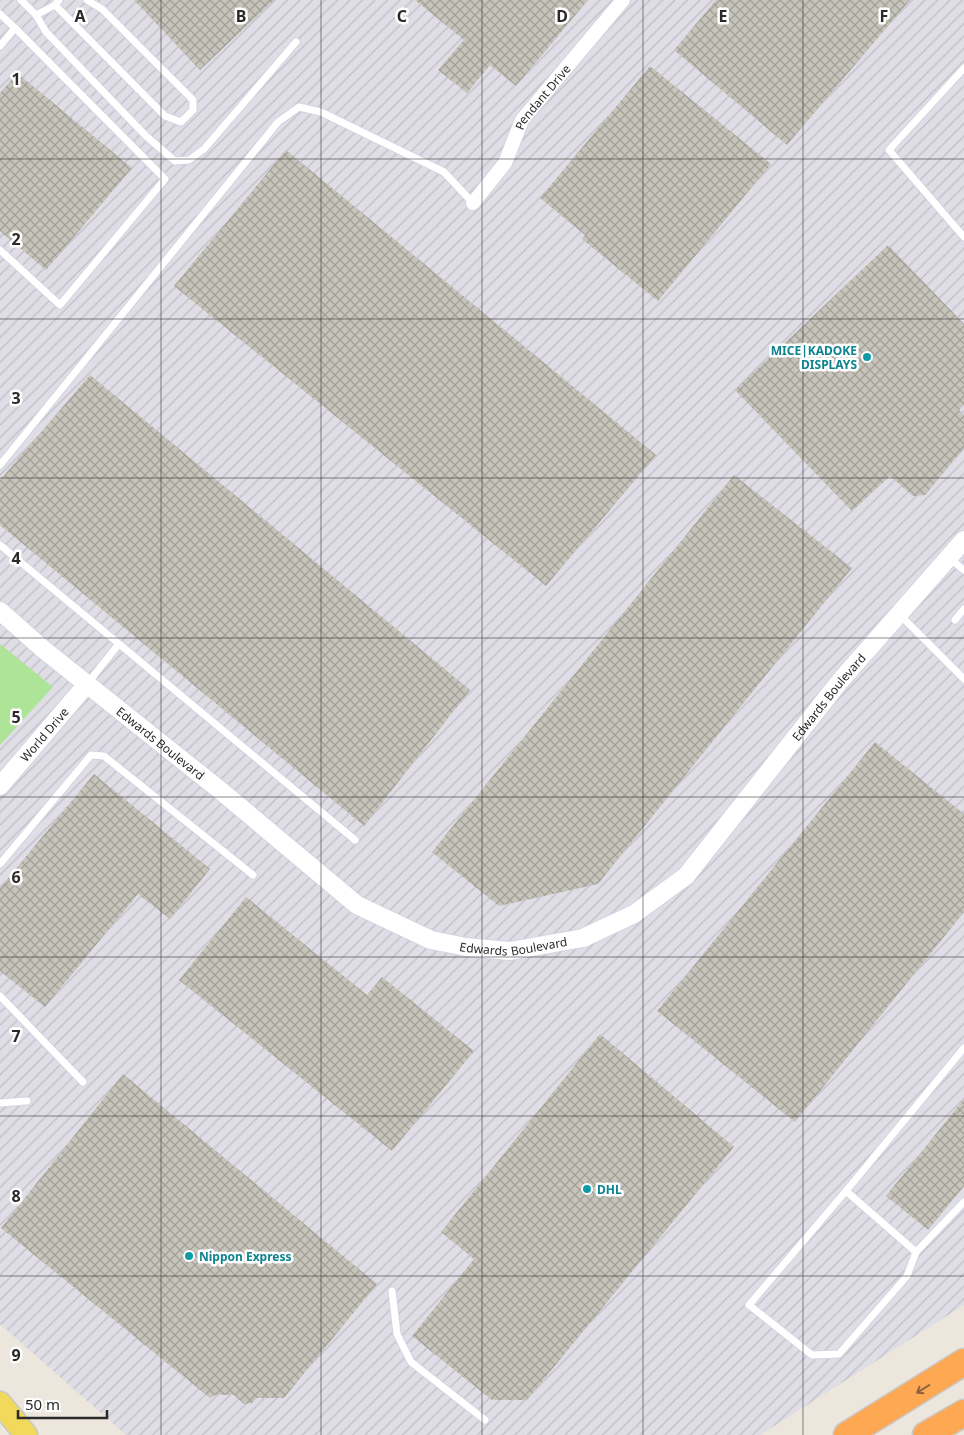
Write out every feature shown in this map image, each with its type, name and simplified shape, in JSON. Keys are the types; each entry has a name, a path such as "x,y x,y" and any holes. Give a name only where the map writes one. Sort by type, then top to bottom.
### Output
{"highway":[{"path":"847,1435 964,1362"},
{"path":"926,1435 964,1413"}],"main road":[{"path":"0,1403 26,1435"}],"street":[{"name":"Pendant Drive","path":"473,203 505,163 522,120 623,0"},
{"name":"Edwards Boulevard","path":"0,611 87,684 221,791 357,905 431,940 466,948 510,951 583,938 634,914 686,876 840,681 964,540"},
{"name":"World Drive","path":"0,786 87,684"}],"lane":[{"path":"21,0 36,15 46,32 146,136 175,160 189,160 204,149 296,42"},
{"path":"36,15 57,3 166,116 181,122 193,110 193,100 102,9 87,0"},
{"path":"0,14 165,179 60,305 0,250"},
{"path":"0,46 15,28"},
{"path":"964,68 889,150 964,236"},
{"path":"0,465 278,122 299,108 321,112 444,172 473,203"},
{"path":"0,545 355,840"},
{"path":"949,558 964,570"},
{"path":"955,620 964,609"},
{"path":"899,614 964,680"},
{"path":"87,684 118,645"},
{"path":"0,864 91,755 104,756 253,875"},
{"path":"0,996 83,1082"},
{"path":"964,1048 749,1305 812,1355 839,1354 907,1276 916,1252 964,1202"},
{"path":"0,1103 26,1101"},
{"path":"846,1191 916,1252"},
{"path":"392,1291 397,1334 411,1362 485,1420"}],"shaded area":[{"path":"0,0 964,0 964,1305 760,1435 126,1435 0,1324"}],"green space":[{"path":"0,644 53,687 0,745"}],"building":[{"path":"134,0 274,0 200,70"},
{"path":"415,0 588,0 516,86 490,65 467,93 438,70 464,40"},
{"path":"716,0 910,0 787,145 674,50"},
{"path":"650,66 771,164 658,301 582,239 585,235 540,198"},
{"path":"17,73 132,168 46,270 0,231 0,93"},
{"path":"286,150 656,455 546,586 174,286"},
{"name":"MICE|KADOKE DISPLAYS","path":"888,245 964,324 964,405 959,410 964,415 964,448 925,495 913,496 890,476 852,511 735,390"},
{"path":"90,375 470,690 364,826 0,525 0,480"},
{"path":"734,475 852,568 598,884 499,906 432,852"},
{"path":"875,742 964,814 964,912 795,1122 657,1011"},
{"path":"94,774 210,869 170,919 138,894 45,1007 0,971 0,888"},
{"path":"246,897 367,995 382,977 474,1051 392,1151 179,980"},
{"name":"DHL","path":"600,1034 734,1147 527,1400 492,1400 412,1336 474,1259 441,1232"},
{"name":"Nippon Express","path":"123,1074 377,1284 284,1398 257,1398 252,1403 244,1404 234,1395 215,1395 210,1398 1,1228"},
{"path":"964,1099 964,1186 928,1230 886,1196"}],"place":[{"name":"MICE|KADOKE DISPLAYS","path":"867,357"},
{"name":"DHL","path":"587,1189"},
{"name":"Nippon Express","path":"189,1256"}]}
